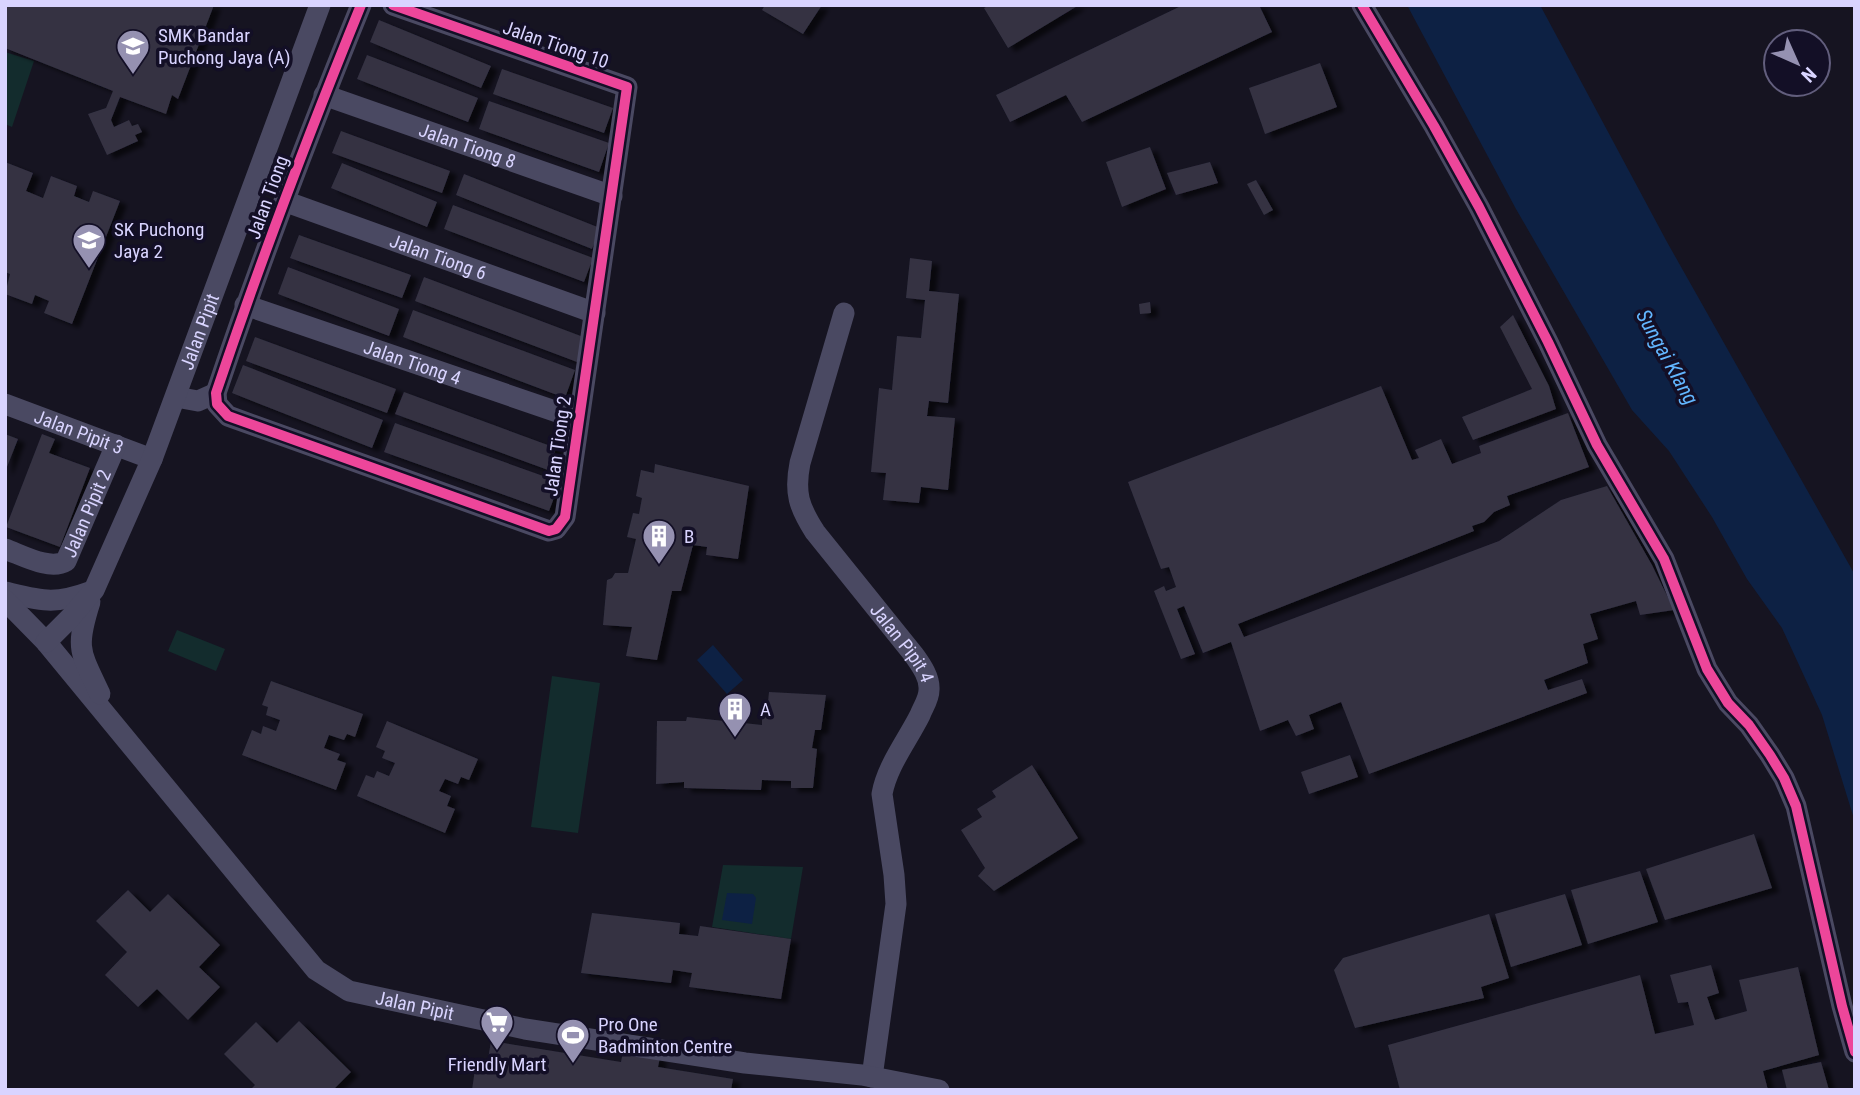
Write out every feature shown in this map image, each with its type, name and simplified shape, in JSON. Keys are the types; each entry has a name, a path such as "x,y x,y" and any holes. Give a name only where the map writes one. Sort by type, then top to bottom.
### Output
{"street":[{"name":"Jalan Pipit","path":"46,642 94,590 152,459 320,5"},
{"name":"Jalan Tiong","path":"216,398 245,304 360,5"},
{"name":"Jalan Tiong 10","path":"393,5 627,87"},
{"path":"1362,5 1479,207 1597,445 1664,559 1707,668 1728,703 1749,725 1784,778 1796,806 1855,1052"},
{"name":"Jalan Tiong 2","path":"216,398 228,416 549,531 556,529 565,517 627,87"},
{"name":"Jalan Tiong 8","path":"324,95 612,196"},
{"name":"Jalan Tiong 6","path":"284,201 595,313"},
{"name":"Jalan Tiong 4","path":"245,304 578,419"},
{"name":"Jalan Pipit 4","path":"844,313 800,463 796,482 798,498 804,515 815,532 914,655 928,678 930,688 928,698 884,783 882,794 896,904 872,1077"},
{"path":"176,397 198,401 216,398"},
{"name":"Jalan Pipit 3","path":"5,404 152,459"},
{"name":"Jalan Pipit 2","path":"5,549 51,565 66,561 116,445"},
{"path":"5,592 53,602 68,600 94,590"},
{"path":"94,590 79,639 82,655 111,720"},
{"name":"Jalan Pipit","path":"5,600 46,642 316,970 349,991 525,1029 745,1063 872,1077 939,1090"}],"green space":[{"path":"5,52 34,61 12,127 5,124"},
{"path":"177,630 225,649 216,671 168,651"},
{"path":"552,676 600,683 578,833 531,827"},
{"path":"723,865 803,867 791,939 712,927"}],"water":[{"name":"Sungai Klang","path":"1407,5 1540,5 1667,242 1855,575 1855,822 1822,715 1782,628 1747,579 1712,517 1669,451 1632,410 1516,209"},
{"path":"713,645 743,680 727,694 697,660"},
{"path":"727,893 753,894 756,898 752,924 722,920"}],"building":[{"path":"5,5 214,5 178,99 172,95 166,114 120,97 111,120 114,127 129,120 132,126 138,124 142,132 135,135 138,141 107,155 88,114 106,108 113,91 5,48"},
{"path":"765,5 822,5 803,34 762,10"},
{"path":"990,5 1079,5 1008,48 984,8"},
{"path":"1183,5 1259,5 1272,32 1082,122 1066,95 1010,122 996,95"},
{"path":"379,20 491,66 481,88 370,42"},
{"path":"367,55 478,98 468,122 357,79"},
{"path":"1320,63 1337,107 1265,134 1249,88"},
{"path":"502,69 613,108 604,133 493,94"},
{"path":"489,101 609,143 599,172 479,129"},
{"path":"341,131 450,171 442,193 332,153"},
{"path":"1150,147 1166,189 1122,207 1106,162"},
{"path":"5,162 33,173 26,191 43,198 51,176 77,186 74,196 89,202 93,191 120,201 72,324 44,313 49,301 35,295 32,304 5,294 10,274 5,272"},
{"path":"1210,162 1218,183 1176,195 1167,173"},
{"path":"342,163 437,202 427,227 331,188"},
{"path":"464,174 600,228 592,249 456,195"},
{"path":"1256,180 1273,210 1264,215 1247,184"},
{"path":"453,205 593,258 584,282 444,229"},
{"path":"299,235 411,275 402,298 290,258"},
{"path":"910,258 932,261 929,291 959,294 948,403 929,401 927,416 955,418 948,490 921,487 919,503 883,500 886,473 871,472 879,388 892,390 897,336 921,338 925,300 906,298"},
{"path":"288,267 399,309 389,336 278,294"},
{"path":"424,277 586,338 577,362 415,301"},
{"path":"1150,302 1151,313 1140,314 1139,304"},
{"path":"413,310 575,370 565,398 403,337"},
{"path":"1513,315 1549,386 1556,409 1473,440 1462,417 1532,389 1500,327"},
{"path":"255,337 396,389 387,413 246,361"},
{"path":"243,365 383,420 372,448 232,393"},
{"path":"1381,386 1412,460 1419,458 1415,450 1441,439 1452,464 1481,453 1479,446 1568,413 1589,467 1507,496 1510,505 1494,512 1484,522 1472,526 1474,531 1238,624 1244,637 1499,541 1561,500 1607,486 1674,610 1640,615 1636,601 1590,614 1598,639 1583,644 1588,663 1544,680 1548,690 1582,679 1587,693 1369,774 1341,702 1309,715 1314,729 1296,736 1288,720 1260,731 1231,642 1203,653 1184,606 1177,609 1195,654 1181,659 1154,591 1164,586 1166,591 1176,587 1169,567 1161,569 1128,482"},
{"path":"404,392 556,448 548,470 395,414"},
{"path":"395,423 560,482 549,511 384,452"},
{"path":"5,434 18,439 5,472"},
{"path":"42,434 55,439 49,453 90,468 60,547 6,527"},
{"name":"B","path":"655,464 749,486 738,559 706,555 707,547 693,545 681,591 672,591 657,660 626,656 632,627 603,625 607,580 615,573 628,573 636,539 627,537 633,513 639,514 642,498 636,496 641,470 654,473"},
{"path":"271,681 363,714 355,737 347,734 344,740 329,735 324,748 340,754 337,760 346,763 336,790 242,755 252,730 261,734 263,726 276,731 280,720 266,715 268,707 262,705"},
{"name":"A","path":"769,692 826,695 821,730 815,730 812,748 817,749 813,788 791,788 791,781 762,780 761,790 684,788 684,782 656,784 657,721 686,721 687,717 762,725 762,712 767,712"},
{"path":"387,721 478,759 469,780 461,777 458,784 445,779 439,791 451,796 447,806 455,809 445,833 357,796 366,775 374,778 377,771 389,776 395,763 382,758 385,751 376,747"},
{"path":"1350,755 1358,777 1309,794 1301,772"},
{"path":"1032,765 1078,838 994,891 978,876 985,868 961,830 982,817 977,809 996,797 992,791"},
{"path":"1754,834 1772,888 1665,920 1646,869"},
{"path":"1640,871 1658,922 1588,944 1571,890"},
{"path":"128,890 150,912 168,894 220,945 199,967 220,987 188,1020 157,989 138,1007 105,975 127,952 96,921"},
{"path":"1565,894 1582,945 1511,967 1495,914"},
{"path":"592,913 680,923 679,934 698,936 700,926 791,939 781,999 689,987 692,973 673,970 671,983 581,973"},
{"path":"1489,914 1509,978 1481,987 1484,998 1355,1028 1334,970 1343,958"},
{"path":"1711,965 1719,993 1707,997 1715,1020 1747,1011 1739,980 1798,967 1819,1055 1763,1071 1768,1090 1400,1090 1388,1045 1640,975 1655,1034 1694,1025 1688,1002 1678,1003 1670,975"},
{"path":"299,1021 351,1072 333,1090 250,1090 255,1085 224,1054 256,1022 277,1043"},
{"name":"Pro One Badminton Centre","path":"491,1041 621,1062 623,1051 660,1057 658,1067 733,1079 731,1090 472,1090 475,1069 486,1071"},
{"path":"1821,1062 1829,1090 1787,1090 1782,1070"}],"cycle path":[{"path":"361,5 250,295 216,393 217,404 228,416 549,531 556,529 565,517 627,87 393,5"},
{"path":"1362,5 1479,207 1597,445 1664,559 1707,669 1728,703 1749,725 1784,778 1796,806 1855,1052"}],"place":[{"name":"SMK Bandar Puchong Jaya (A)","path":"133,76"},
{"name":"SK Puchong Jaya 2","path":"89,270"},
{"name":"B","path":"659,566"},
{"name":"A","path":"735,739"},
{"name":"Friendly Mart","path":"497,1052"},
{"name":"Pro One Badminton Centre","path":"573,1065"}]}
